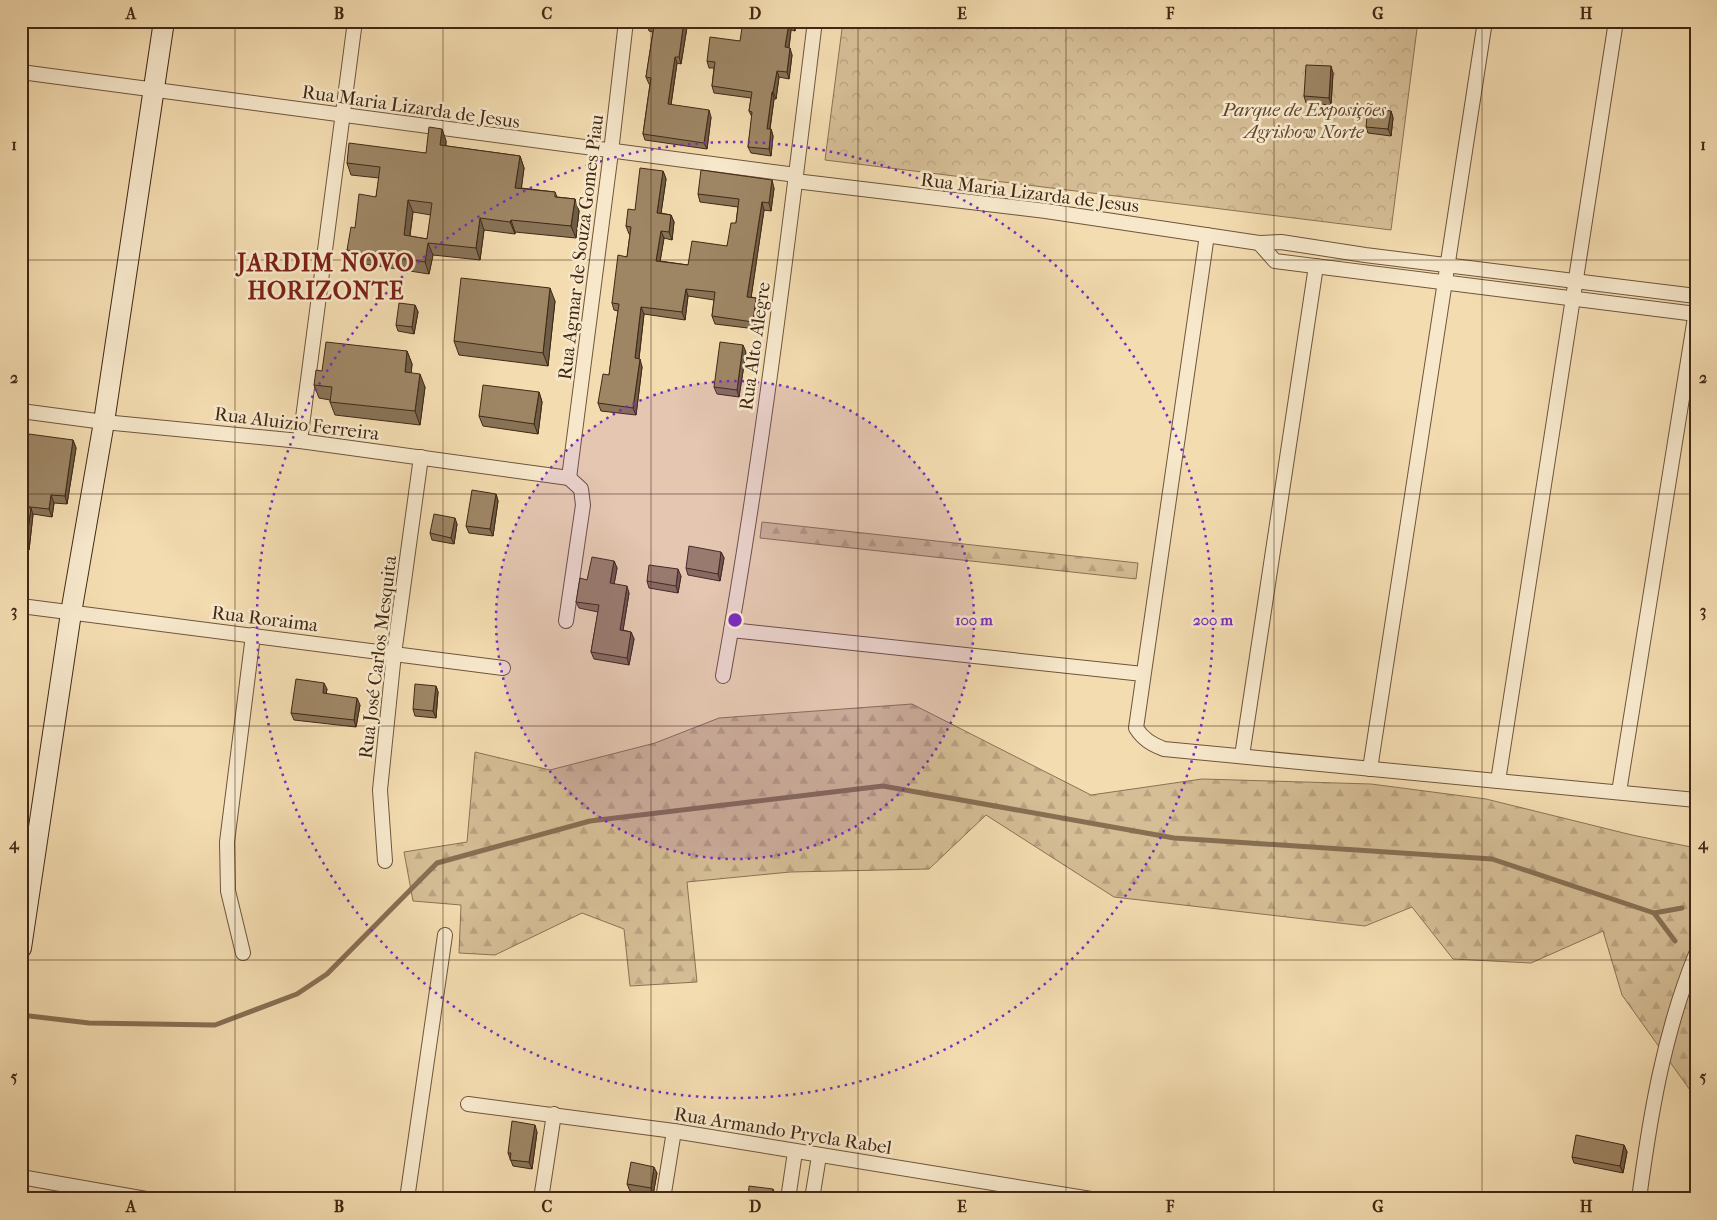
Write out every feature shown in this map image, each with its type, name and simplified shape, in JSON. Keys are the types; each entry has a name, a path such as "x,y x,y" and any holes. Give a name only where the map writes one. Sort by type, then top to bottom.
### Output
{"street":[{"path":"21,948 72,613 104,422 164,21"},
{"path":"300,441 355,21"},
{"name":"Rua Agmar de Souza Gomes Piau","path":"569,478 626,21"},
{"name":"Rua Alto Alegre","path":"722,676 743,559 796,178 815,21"},
{"path":"1370,769 1485,21"},
{"path":"1498,781 1616,21"},
{"name":"Rua Maria Lizarda de Jesus","path":"21,72 1046,211 1259,243 1281,242 1448,266 1696,296"},
{"path":"1207,235 1143,674 1136,728 1141,736 1164,749 1696,800"},
{"path":"1259,243 1275,261 1696,313 1619,792"},
{"path":"1242,756 1316,266"},
{"name":"Rua Aluizio Ferreira","path":"21,411 104,422 300,441 569,478"},
{"name":"Rua José Carlos Mesquita","path":"385,861 380,790 394,654 421,458"},
{"path":"566,621 583,505 581,489 569,478"},
{"name":"Rua Roraima","path":"21,606 503,668"},
{"path":"731,630 1143,674"},
{"path":"243,954 228,891 228,842 253,635"},
{"path":"407,1199 445,935"},
{"path":"1639,1199 1649,1123 1678,1002 1696,954"},
{"name":"Rua Armando Prycla Rabel","path":"468,1104 674,1131 1066,1197 1091,1199"},
{"path":"541,1199 554,1114"},
{"path":"663,1199 674,1131"},
{"path":"788,1199 795,1152"},
{"path":"812,1199 819,1156"},
{"path":"21,1177 146,1199"}],"green space":[{"name":"Parque de Exposições Agrishow Norte","path":"843,21 1418,21 1391,230 825,160"},
{"path":"762,522 1138,563 1136,579 760,538"},
{"path":"912,704 1091,795 1202,779 1371,784 1486,799 1632,835 1696,848 1696,1094 1690,1090 1622,995 1603,931 1531,963 1453,959 1412,907 1365,926 1114,897 986,815 929,869 790,872 687,882 697,982 630,986 624,929 582,913 495,955 459,953 461,905 413,901 404,852 467,842 475,752 550,770 655,743 719,718"}],"building":[{"path":"647,21 684,21 679,57 675,57 668,104 709,110 704,143 643,134 651,78 646,77 654,26 647,25"},
{"path":"743,21 793,21 792,24 789,23 785,47 790,48 787,72 777,71 772,92 767,129 771,129 769,149 748,147 752,112 749,111 752,92 712,86 715,62 707,61 710,37 740,41"},
{"path":"1306,65 1331,66 1329,98 1304,96"},
{"path":"1368,108 1391,111 1388,129 1366,127"},
{"path":"429,127 442,129 440,145 520,156 515,188 555,192 555,197 575,199 571,226 480,218 476,248 428,243 425,262 347,250 351,227 355,228 359,194 376,197 380,167 347,163 349,143 426,153","holes":["408,200 432,203 427,239 404,235"]},
{"path":"640,168 663,171 657,213 671,215 669,232 661,231 656,261 688,265 692,241 727,246 731,223 736,223 739,199 698,194 701,170 772,180 769,203 762,202 747,297 756,298 753,322 712,316 715,292 686,289 682,312 641,307 635,358 640,359 633,408 598,403 603,374 609,375 619,304 612,303 618,255 627,257 631,227 626,226 628,209 635,210"},
{"path":"461,278 550,288 543,353 454,341"},
{"path":"399,303 415,305 412,327 396,325"},
{"path":"326,342 407,351 405,372 420,374 415,411 330,402 332,387 314,385 316,370 322,371"},
{"path":"720,342 743,345 737,390 714,387"},
{"path":"483,385 539,392 534,424 479,416"},
{"path":"29,434 73,440 65,496 51,495 49,509 21,506 24,469 21,469 21,448 26,448"},
{"path":"472,490 496,494 490,529 466,526"},
{"path":"21,507 31,508 26,543 21,542"},
{"path":"434,514 455,518 451,538 430,533"},
{"path":"689,546 721,552 718,574 686,568"},
{"path":"592,557 614,561 610,583 627,586 620,630 631,632 627,658 591,652 599,605 576,602 580,578 587,580"},
{"path":"649,565 678,569 676,586 647,581"},
{"path":"296,679 324,683 323,693 357,698 354,720 291,713"},
{"path":"415,684 436,686 433,711 413,709"},
{"path":"512,1121 535,1125 529,1162 510,1160 511,1153 508,1153"},
{"path":"1576,1135 1624,1145 1620,1166 1572,1157"},
{"path":"631,1162 654,1167 651,1188 627,1184"},
{"path":"749,1186 773,1189 772,1199 748,1199"}],"waterway":[{"path":"21,1015 89,1023 215,1025 297,994 327,974 437,863 590,821 883,786 1174,838 1492,859 1654,913 1675,941"},
{"path":"1654,913 1682,908"}],"district":[{"name":"JARDIM NOVO HORIZONTE","path":"326,277"}]}
